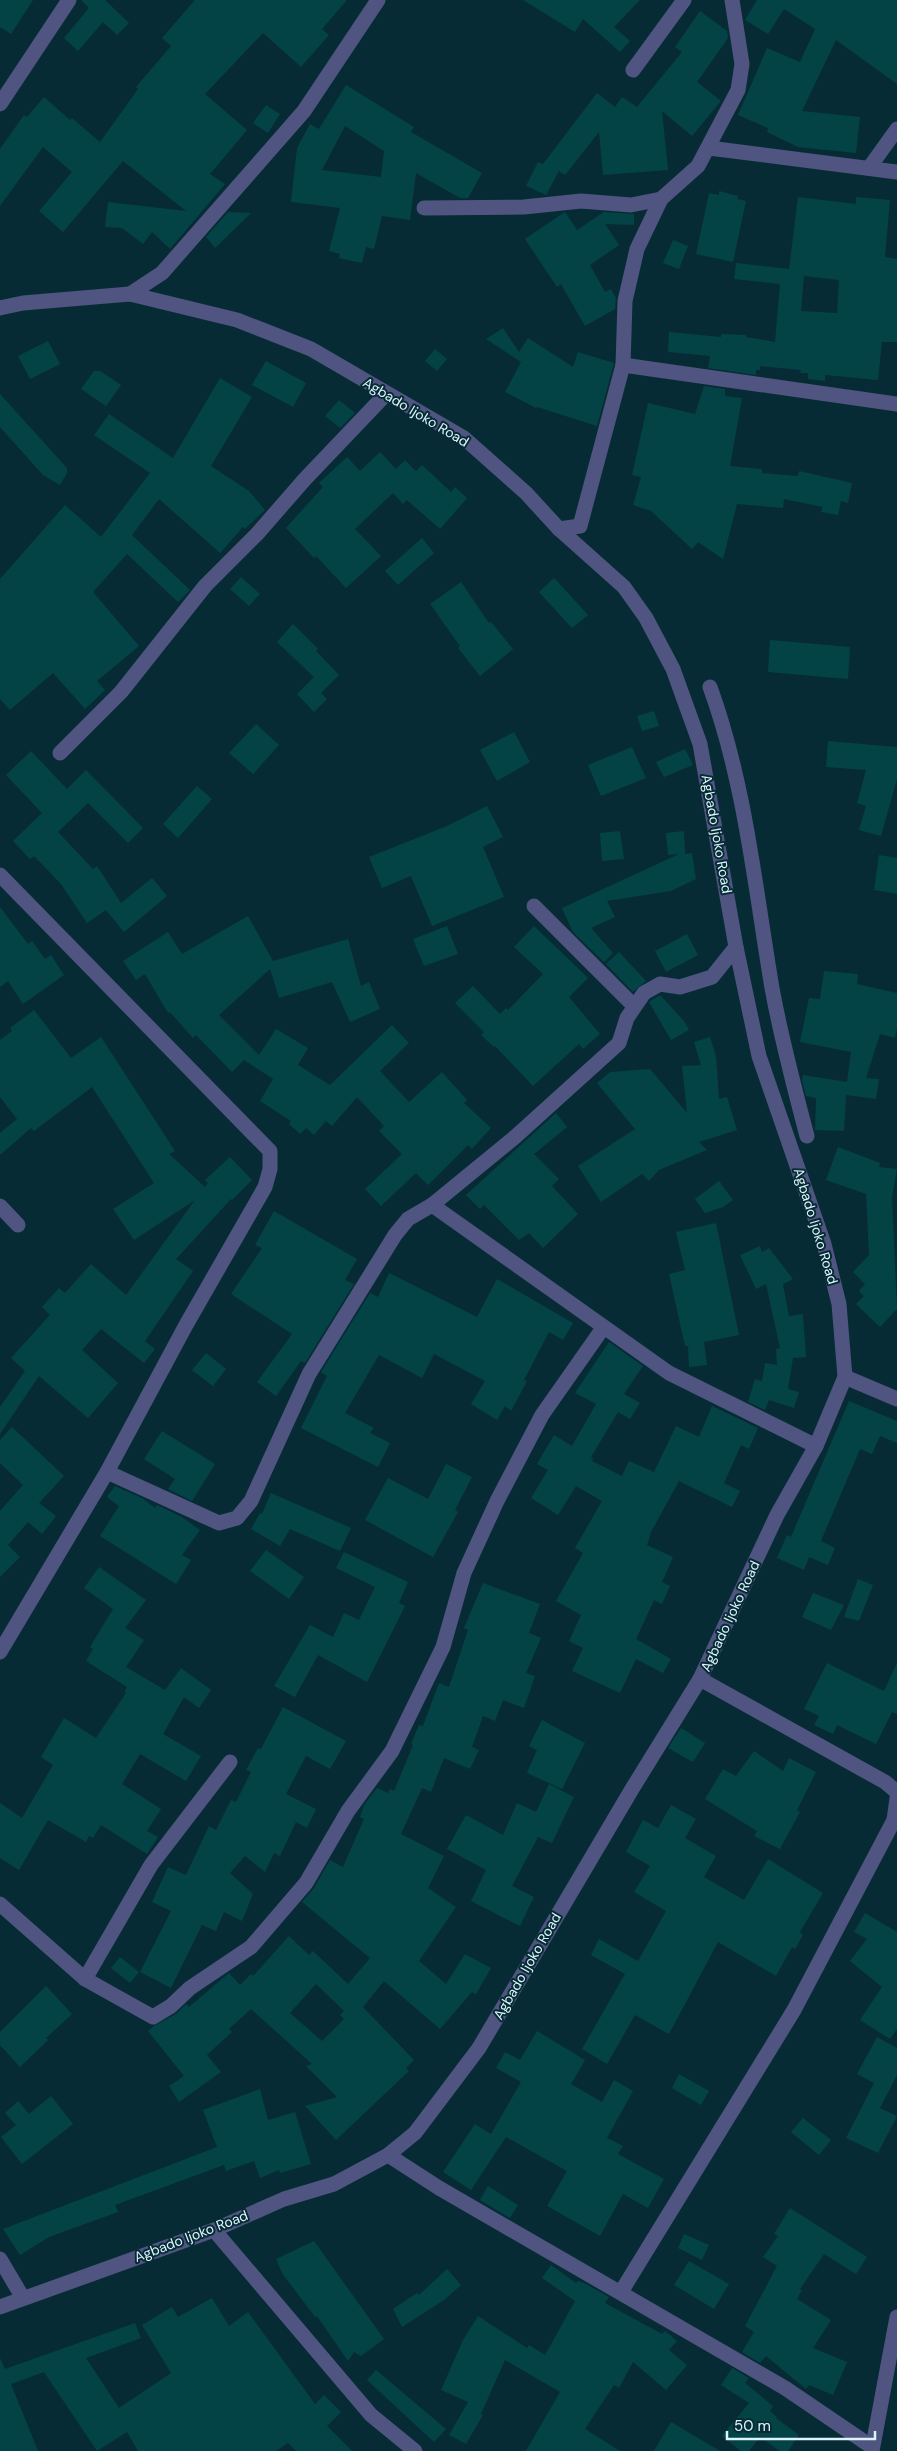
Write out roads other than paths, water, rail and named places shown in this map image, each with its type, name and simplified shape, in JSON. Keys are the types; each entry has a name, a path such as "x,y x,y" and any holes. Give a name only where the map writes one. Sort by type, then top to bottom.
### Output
{"street":[{"path":"0,104 70,0"},
{"path":"130,294 162,273 304,111 378,0"},
{"path":"633,70 684,0"},
{"path":"559,529 580,526 623,365 625,301 637,249 660,199 698,166 738,90 742,64 732,0"},
{"path":"869,168 897,129"},
{"path":"709,148 897,172"},
{"path":"424,208 524,207 581,202 630,205 660,199"},
{"name":"Agbado Ijoko Road","path":"0,308 23,302 130,294 246,324 311,349 464,438 526,493 559,529 624,586 646,618 673,668 700,744 736,946 759,1056 824,1244 839,1304 845,1377 816,1446 777,1515 700,1679 627,1797 479,2048 415,2133 388,2154 334,2184 284,2199 214,2230 0,2307"},
{"path":"623,365 897,404"},
{"path":"60,753 121,692 205,586 257,534 305,479 386,394"},
{"path":"710,687 723,723 740,798 784,1053 807,1136"},
{"path":"0,875 161,1042 270,1151 270,1169 266,1187 186,1325 108,1472 0,1652"},
{"path":"534,906 634,1006"},
{"path":"108,1472 219,1523 237,1518 251,1502 309,1374 394,1235 408,1219 432,1205 515,1137 619,1043 627,1018 644,993 660,984 680,987 712,977 736,946"},
{"path":"432,1205 669,1373 737,1405 816,1446"},
{"path":"0,1206 18,1225"},
{"path":"0,1904 86,1979 154,2017 171,2006 190,1988 251,1947 306,1883 348,1811 392,1751 443,1647 464,1573 498,1501 542,1415 603,1328"},
{"path":"845,1377 897,1399"},
{"path":"700,1679 885,1782 897,1792"},
{"path":"86,1979 151,1865 230,1762"},
{"path":"621,2292 794,2010 894,1820 897,1798"},
{"path":"388,2154 439,2188 785,2388 872,2449 897,2316"},
{"path":"214,2230 298,2331 372,2415 415,2451"},
{"path":"0,2260 23,2298"}]}
